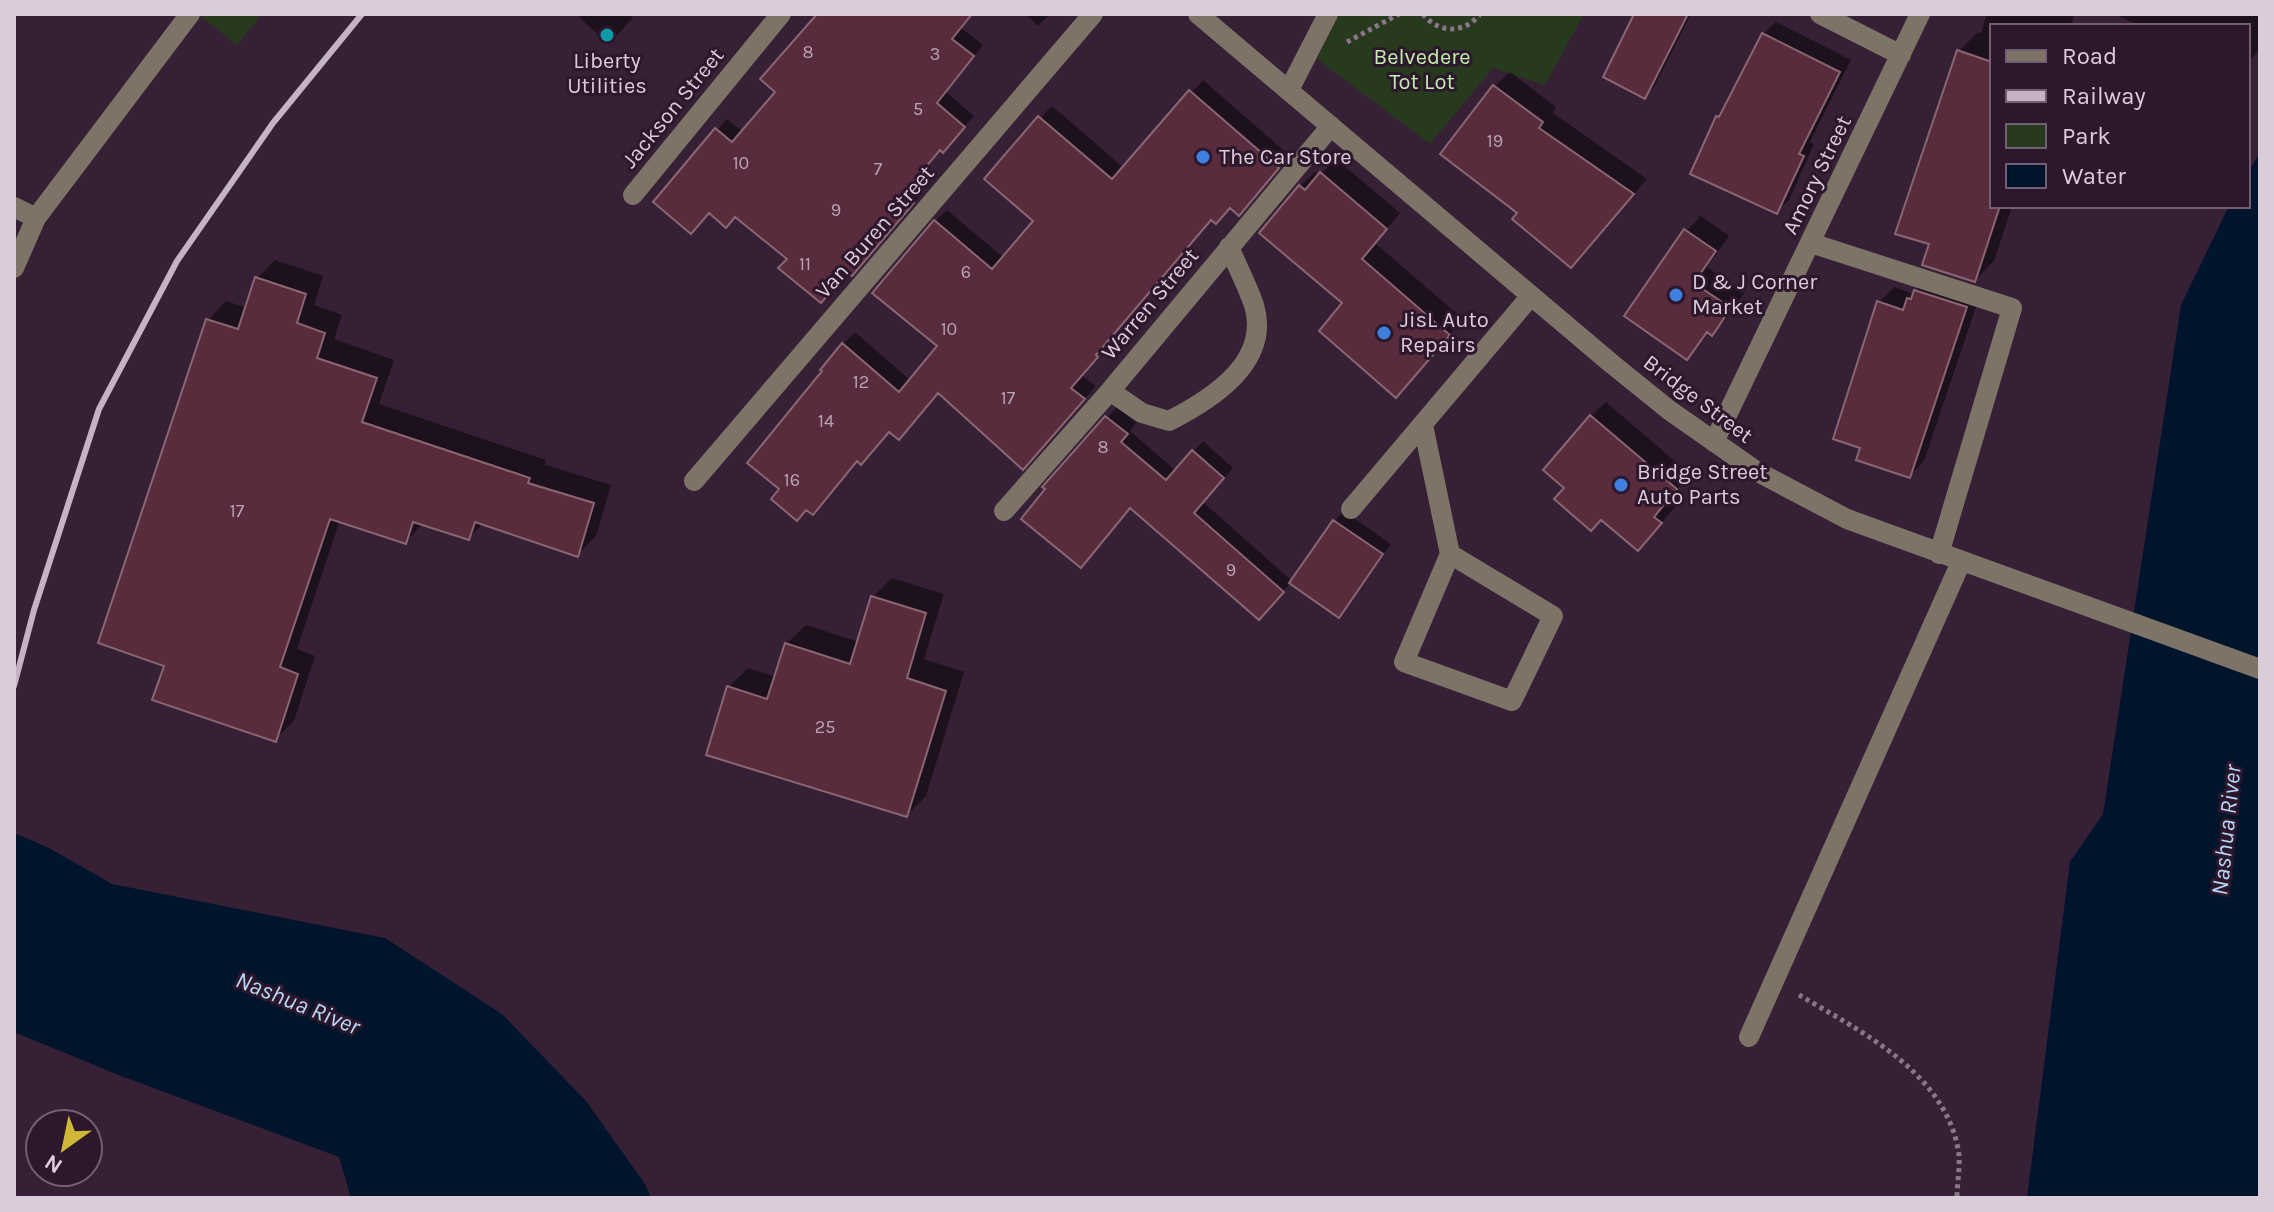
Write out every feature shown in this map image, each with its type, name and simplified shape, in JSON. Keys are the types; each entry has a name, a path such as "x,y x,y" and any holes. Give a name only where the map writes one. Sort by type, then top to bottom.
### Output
{"street":[{"path":"14,268 36,218 190,14"},
{"name":"Jackson Street","path":"633,195 781,14"},
{"name":"Van Buren Street","path":"694,481 1093,14"},
{"name":"Bridge Street","path":"1198,14 1530,297 1669,410 1756,471 1847,519 2260,669"},
{"path":"1289,90 1328,14"},
{"path":"1820,14 1901,55"},
{"name":"Amory Street","path":"1714,442 1920,14"},
{"name":"Warren Street","path":"1004,511 1110,391 1331,126"},
{"path":"14,207 36,218"},
{"path":"1811,243 2012,308 1939,554"},
{"path":"1110,391 1142,413 1169,421 1204,403 1236,376 1255,343 1255,307 1229,247"},
{"path":"1351,509 1530,297"},
{"path":"1423,425 1450,554 1404,662 1512,701 1553,616 1450,554"},
{"path":"1749,1037 1961,562"}],"path":[{"path":"1343,45 1363,31 1399,14"},
{"path":"1423,14 1433,24 1454,30 1465,27 1480,14"},
{"path":"1774,980 1862,1031 1919,1077 1946,1110 1959,1155 1957,1198"}],"green space":[{"path":"198,14 262,14 237,45"},
{"name":"Belvedere Tot Lot","path":"1339,14 1584,14 1545,85 1493,68 1430,144 1317,59"}],"water":[{"name":"Nashua River","path":"2260,153 2260,1198 2027,1198 2070,862 2103,814 2181,305 2228,208 2250,208 2250,169"},
{"name":"Nashua River","path":"14,833 49,848 112,884 385,938 502,1014 586,1101 645,1184 651,1198 351,1198 339,1157 116,1074 14,1032"}],"building":[{"path":"817,14 972,14 952,39 974,56 937,103 965,127 943,153 940,150 903,194 914,203 852,276 847,272 821,303 778,268 787,259 735,217 726,228 709,213 691,234 653,202 715,128 732,142 775,92 760,79"},
{"path":"1634,14 1688,14 1645,99 1603,77"},
{"path":"1762,33 1840,72 1799,154 1804,156 1777,214 1690,174 1716,116 1719,117"},
{"path":"1957,50 1990,61 1990,208 1999,208 1975,282 1922,265 1929,244 1895,234"},
{"path":"1493,85 1543,122 1539,128 1634,194 1571,268 1512,219 1517,213 1440,154"},
{"path":"1189,90 1279,168 1239,216 1230,208 1216,224 1211,220 1096,355 1098,357 1071,388 1085,399 1023,470 938,393 899,440 889,432 861,465 857,461 813,515 806,510 797,521 771,499 779,489 747,463 842,343 899,392 937,346 872,293 934,220 992,269 1033,221 984,179 1038,116 1112,179"},
{"path":"1320,172 1387,229 1362,259 1450,335 1396,398 1319,331 1342,303 1259,233 1299,185 1305,190"},
{"name":"D & J Corner Market","path":"1684,229 1716,251 1694,283 1731,308 1712,336 1707,332 1687,360 1624,316"},
{"path":"255,277 306,294 297,323 325,333 317,358 377,378 362,422 530,478 528,483 594,503 578,557 475,522 469,540 413,522 406,544 330,519 280,667 298,674 276,742 152,700 164,666 98,643 206,319 238,329"},
{"path":"1914,290 1967,307 1910,478 1856,460 1860,448 1833,439 1877,301 1903,310"},
{"name":"Bridge Street Auto Parts","path":"1590,415 1677,489 1654,517 1662,523 1638,551 1601,520 1591,531 1554,499 1564,488 1543,470"},
{"path":"1105,416 1128,434 1121,442 1166,480 1192,450 1224,478 1194,513 1284,592 1259,620 1130,508 1081,568 1021,519 1045,489 1042,487"},
{"path":"1333,520 1383,554 1339,618 1289,583"},
{"path":"871,596 926,613 907,678 946,691 907,817 706,755 727,686 767,699 785,643 850,664"}],"railway":[{"path":"14,686 34,610 99,409 177,261 273,123 362,14"}],"place":[{"name":"Liberty Utilities","path":"607,35"},
{"name":"The Car Store","path":"1203,157"},
{"name":"D & J Corner Market","path":"1676,295"},
{"name":"JisL Auto Repairs","path":"1384,333"},
{"name":"Bridge Street Auto Parts","path":"1621,485"}]}
